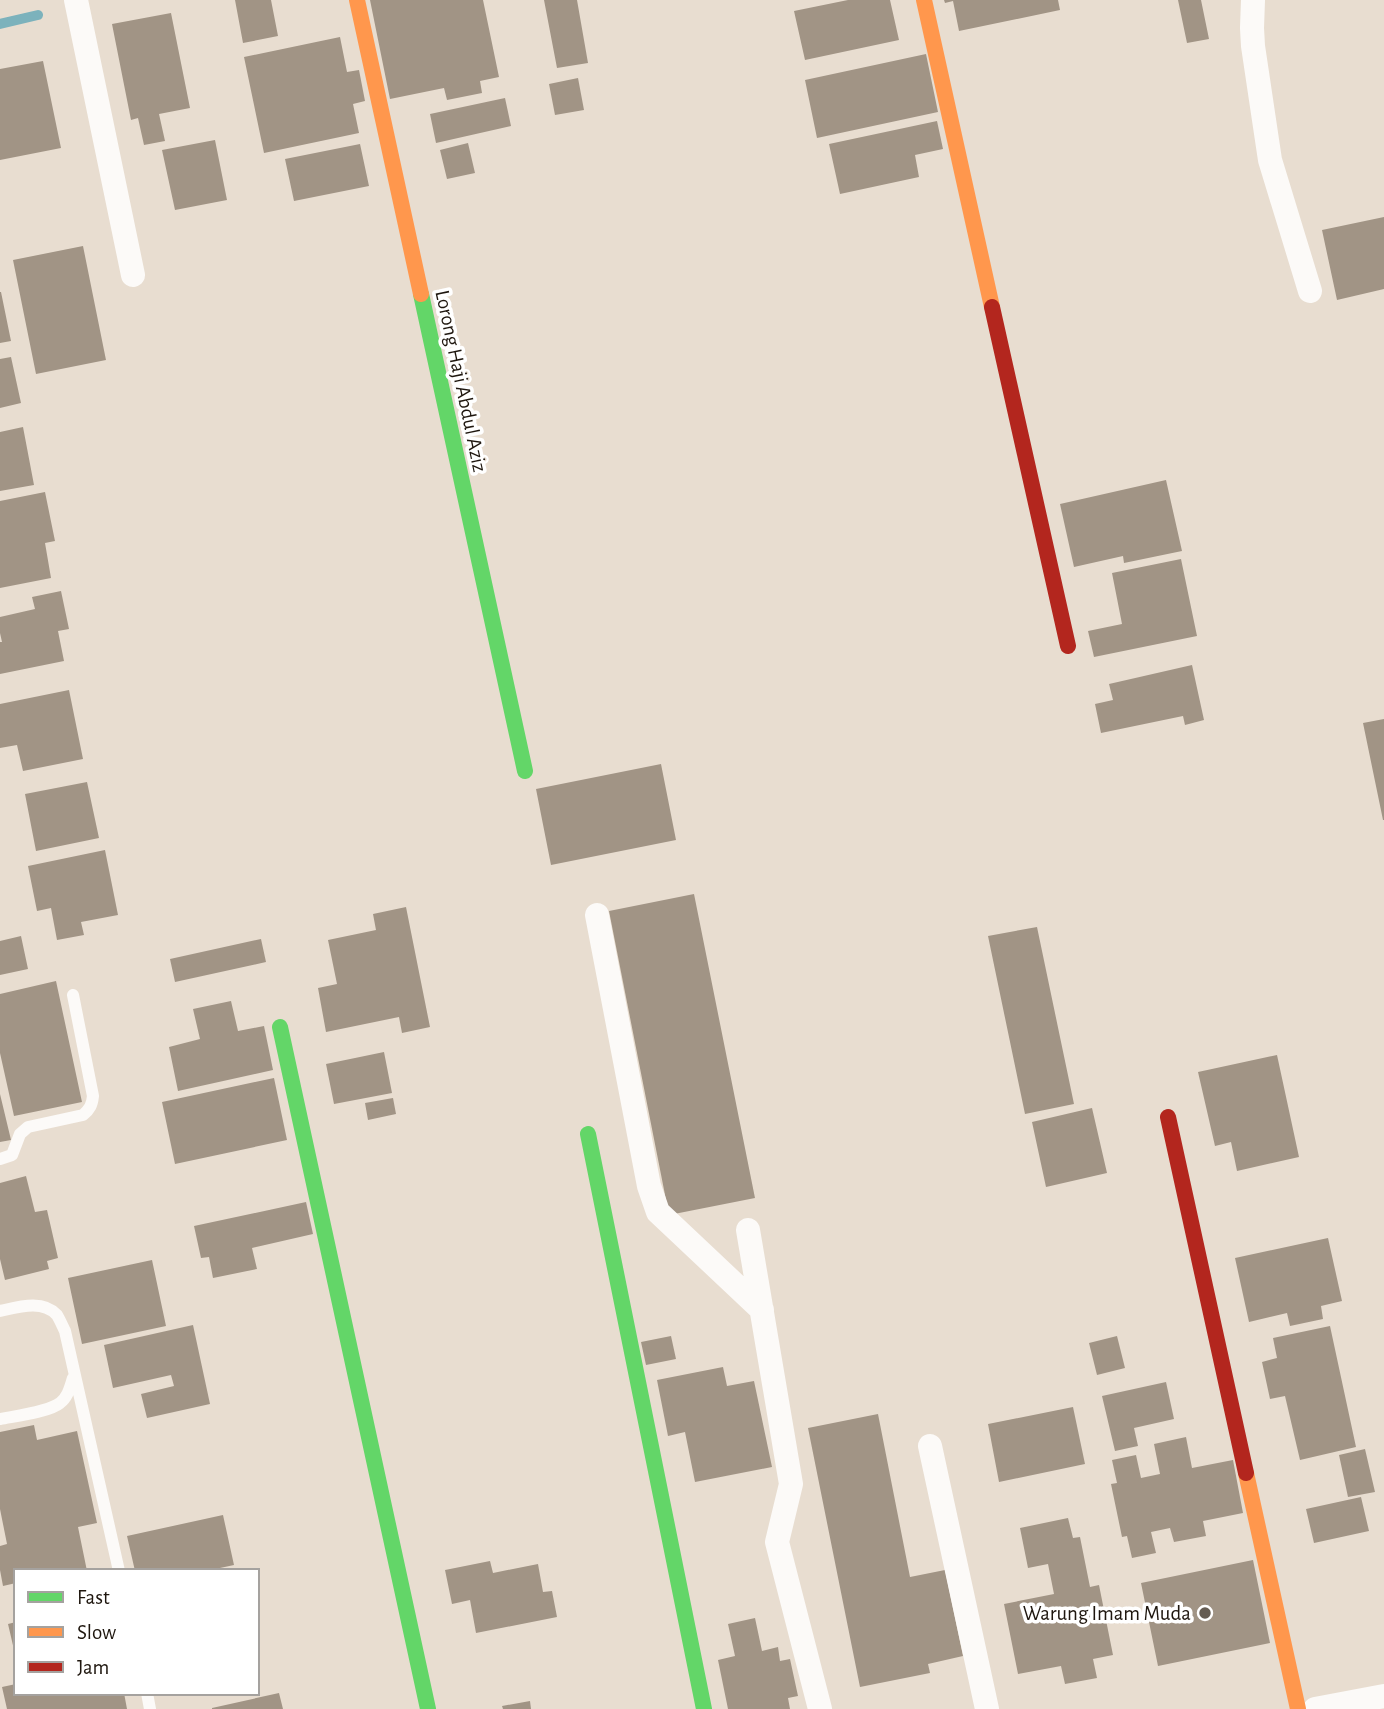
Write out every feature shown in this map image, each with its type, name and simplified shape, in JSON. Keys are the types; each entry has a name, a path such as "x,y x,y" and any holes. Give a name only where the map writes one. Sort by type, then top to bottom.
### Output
{"street":[{"path":"76,0 133,275"},
{"name":"Lorong Haji Abdul Aziz","path":"357,0 525,771"},
{"path":"923,0 1068,646"},
{"path":"1253,0 1253,46 1269,160 1310,291"},
{"path":"597,915 649,1186 658,1212 762,1310"},
{"path":"280,1027 428,1709"},
{"path":"1168,1117 1298,1709"},
{"path":"589,1134 704,1709"},
{"path":"748,1230 791,1484 777,1542 820,1709"},
{"path":"930,1446 987,1709"},
{"path":"1315,1709 1384,1696"}],"lane":[{"path":"0,1159 12,1156 20,1134 28,1127 83,1115 92,1105 93,1096 73,995"},
{"path":"0,1311 33,1305 44,1307 56,1314 65,1331 119,1569"},
{"path":"0,1419 52,1408 62,1402 69,1392 74,1374"}],"building":[{"path":"235,0 271,0 278,36 243,43"},
{"path":"370,0 483,0 499,77 480,81 482,93 447,100 444,88 390,99"},
{"path":"544,0 577,0 588,63 557,68"},
{"path":"848,0 890,0 899,40 805,60 794,11"},
{"path":"944,0 1058,0 1060,10 959,31 953,1 945,3"},
{"path":"1178,0 1201,0 1209,39 1187,43"},
{"path":"171,13 190,108 159,114 165,141 144,145 138,118 131,120 112,24"},
{"path":"340,37 347,72 359,70 365,101 353,104 359,133 264,153 244,57"},
{"path":"926,54 938,112 817,138 805,80"},
{"path":"43,61 61,148 0,160 0,69"},
{"path":"578,78 584,110 555,115 549,84"},
{"path":"505,98 511,126 436,143 430,114"},
{"path":"937,121 943,149 915,155 919,177 840,194 829,144"},
{"path":"215,140 227,200 175,210 162,150"},
{"path":"468,143 475,173 447,179 440,150"},
{"path":"360,144 369,186 294,201 285,159"},
{"path":"1384,217 1384,289 1337,300 1322,230"},
{"path":"83,246 106,360 36,374 13,260"},
{"path":"0,292 11,341 0,343"},
{"path":"11,357 21,403 0,408 0,359"},
{"path":"23,427 34,485 0,491 0,432"},
{"path":"1166,480 1182,551 1124,563 1123,556 1074,567 1060,504"},
{"path":"45,492 55,541 45,543 51,578 0,588 0,501"},
{"path":"1181,559 1197,636 1094,657 1088,631 1122,624 1112,573"},
{"path":"61,591 69,629 58,631 64,661 0,674 0,617 35,609 32,597"},
{"path":"1192,665 1204,720 1185,725 1183,716 1101,733 1095,704 1113,700 1109,684"},
{"path":"69,690 83,759 23,771 17,745 0,748 0,704"},
{"path":"1384,719 1384,820 1383,820 1363,723"},
{"path":"661,764 676,840 551,865 536,789"},
{"path":"87,782 99,838 36,851 25,794"},
{"path":"105,850 118,915 81,922 84,935 57,940 51,908 37,911 28,866"},
{"path":"694,894 755,1198 669,1215 609,911"},
{"path":"406,907 430,1027 402,1033 399,1017 326,1032 318,988 337,984 328,940 376,930 373,914"},
{"path":"1037,927 1074,1104 1025,1114 988,936"},
{"path":"21,936 28,969 0,975 0,941"},
{"path":"261,939 266,962 175,982 170,959"},
{"path":"56,981 82,1102 14,1116 0,1053 0,994"},
{"path":"231,1001 238,1031 264,1026 273,1070 178,1091 169,1047 200,1039 193,1009"},
{"path":"384,1052 392,1093 334,1104 326,1064"},
{"path":"1277,1055 1299,1157 1237,1171 1231,1142 1215,1146 1198,1072"},
{"path":"274,1078 287,1140 175,1164 162,1102"},
{"path":"0,1094 11,1140 0,1142"},
{"path":"393,1098 396,1114 368,1120 365,1103"},
{"path":"1092,1108 1107,1173 1046,1187 1032,1122"},
{"path":"26,1176 35,1212 47,1210 58,1258 47,1261 49,1269 5,1280 0,1259 0,1183"},
{"path":"306,1202 313,1234 252,1248 257,1269 213,1278 209,1257 201,1258 194,1226"},
{"path":"1328,1238 1342,1301 1321,1306 1323,1319 1290,1326 1287,1313 1249,1322 1235,1258"},
{"path":"152,1260 166,1326 82,1344 68,1278"},
{"path":"193,1325 210,1404 147,1418 141,1394 174,1386 171,1375 113,1388 104,1345"},
{"path":"1330,1326 1356,1447 1300,1460 1285,1396 1270,1399 1262,1362 1277,1358 1273,1338"},
{"path":"671,1336 676,1359 646,1365 641,1342"},
{"path":"1117,1336 1125,1368 1097,1375 1089,1343"},
{"path":"723,1367 727,1386 754,1381 772,1467 695,1482 685,1432 668,1436 657,1380"},
{"path":"1166,1382 1174,1419 1134,1428 1138,1446 1115,1451 1102,1396"},
{"path":"1073,1407 1085,1464 999,1482 988,1424"},
{"path":"878,1414 910,1577 945,1570 963,1656 928,1664 930,1673 860,1687 808,1428"},
{"path":"34,1425 37,1440 77,1431 97,1523 78,1527 87,1569 14,1569 14,1583 3,1586 0,1546 7,1544 0,1509 0,1432"},
{"path":"1186,1437 1192,1468 1233,1460 1243,1513 1203,1521 1206,1536 1174,1542 1170,1528 1151,1532 1156,1553 1132,1558 1127,1536 1122,1537 1111,1484 1117,1483 1112,1460 1136,1455 1141,1478 1160,1474 1154,1444"},
{"path":"1365,1449 1375,1492 1348,1497 1339,1455"},
{"path":"1361,1497 1369,1531 1314,1543 1306,1509"},
{"path":"223,1515 234,1565 215,1569 135,1569 127,1536"},
{"path":"1068,1518 1073,1538 1080,1537 1090,1587 1099,1585 1113,1655 1093,1659 1097,1678 1065,1684 1061,1666 1018,1674 1004,1604 1054,1594 1048,1564 1028,1568 1020,1528"},
{"name":"Warung Imam Muda","path":"1253,1560 1270,1643 1158,1666 1141,1583"},
{"path":"490,1561 493,1573 538,1564 543,1592 552,1591 557,1617 476,1633 470,1600 452,1604 445,1570"},
{"path":"755,1618 762,1651 778,1647 780,1661 790,1659 798,1696 788,1698 790,1709 728,1709 718,1660 735,1656 728,1624"},
{"path":"14,1622 14,1650 8,1624"},
{"path":"14,1684 14,1695 124,1695 127,1709 7,1709 2,1687"},
{"path":"279,1693 283,1709 212,1709 212,1708"},
{"path":"530,1701 531,1709 503,1709 502,1706"}],"waterway":[{"path":"0,24 38,15"}],"traffic: fast":[{"path":"421,294 525,771"},
{"path":"280,1027 428,1709"},
{"path":"588,1134 704,1709"}],"traffic: slow":[{"path":"357,0 421,294"},
{"path":"924,0 992,307"},
{"path":"1246,1473 1298,1709"}],"traffic: jam":[{"path":"992,307 1068,646"},
{"path":"1168,1117 1246,1473"}],"place":[{"name":"Warung Imam Muda","path":"1205,1613"}]}
